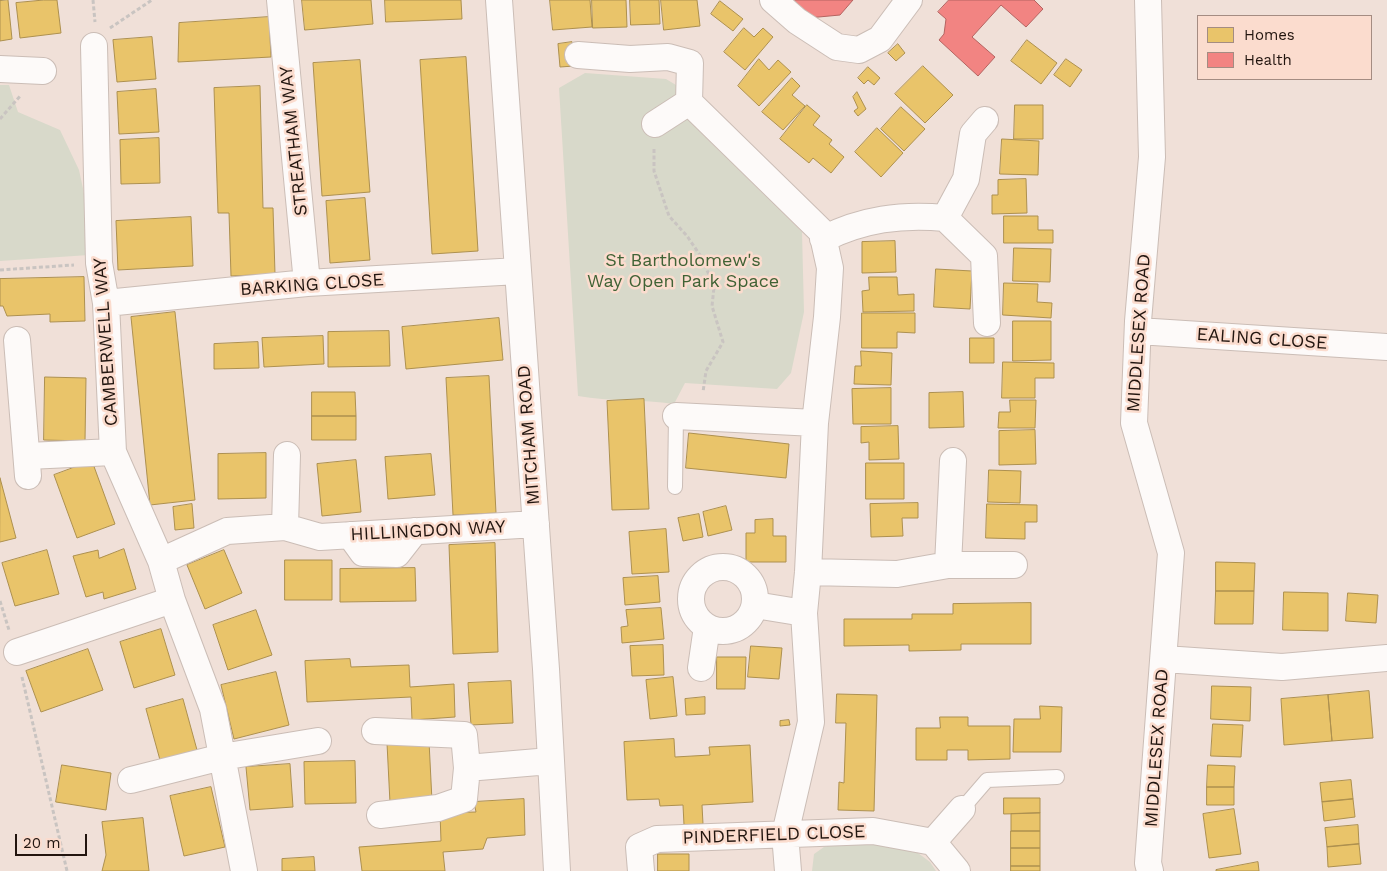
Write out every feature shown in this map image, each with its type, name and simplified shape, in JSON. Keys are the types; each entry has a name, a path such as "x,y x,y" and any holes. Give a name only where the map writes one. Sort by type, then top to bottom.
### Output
{"street":[{"name":"STREATHAM WAY","path":"280,0 307,283"},
{"name":"MITCHAM ROAD","path":"499,0 536,524 557,871"},
{"path":"773,0 797,21 837,47 859,50 896,29 909,0"},
{"name":"MIDDLESEX ROAD","path":"1148,0 1152,157 1138,331 1134,422 1171,553 1148,863 1150,871"},
{"name":"CAMBERWELL WAY","path":"94,35 83,114 99,263 106,302 113,452 161,561 172,600 213,709 244,871"},
{"path":"578,55 630,59 668,57 690,63 689,102 723,133 822,232 830,268 827,317 815,422 808,572 804,613 811,722 785,834 788,871"},
{"path":"0,69 43,71"},
{"path":"655,124 689,102"},
{"path":"945,218 966,179 973,134 985,120"},
{"path":"823,239 844,229 888,217 920,216 945,218 984,256 986,323"},
{"name":"BARKING CLOSE","path":"106,302 307,283 518,271"},
{"name":"EALING CLOSE","path":"1138,331 1387,347"},
{"path":"17,340 28,466 113,452"},
{"path":"676,416 815,422"},
{"path":"161,561 227,531 285,527 287,455"},
{"path":"948,565 954,461"},
{"name":"HILLINGDON WAY","path":"285,527 320,537 536,524"},
{"path":"808,572 897,574 948,565 1014,565"},
{"path":"713,568 735,569 744,574 752,583 755,604 752,614 737,628 727,631 707,627 693,612 692,592 696,582 703,574 713,568"},
{"path":"16,652 172,600"},
{"path":"755,604 804,613"},
{"path":"700,668 707,627"},
{"path":"1164,659 1282,667 1387,658"},
{"path":"375,731 464,735 467,768 464,800 438,808 380,815"},
{"path":"132,780 222,757 308,749"},
{"path":"467,768 550,761"},
{"path":"957,871 933,842 962,809"},
{"name":"PINDERFIELD CLOSE","path":"641,871 639,847 658,840 873,831 933,842"}],"lane":[{"path":"675,487 676,416"},
{"path":"962,809 986,780 1057,777"}],"path":[{"path":"94,0 94,35"},
{"path":"654,171 669,216 687,236 702,258 714,287 712,306 723,342 706,371 702,418"},
{"path":"0,270 99,263"},
{"path":"0,602 16,652 67,871"}],"green space":[{"name":"St Bartholomew's Way Open Park Space","path":"585,73 666,79 676,85 676,96 696,128 802,232 804,312 791,373 777,389 685,383 674,404 578,396 559,88"},
{"path":"0,85 9,85 18,112 60,130 79,170 85,198 89,255 0,261"},
{"path":"844,841 910,847 930,862 936,871 812,871 814,854 824,847"}],"building: Homes":[{"path":"8,0 12,39 0,41 0,1"},
{"path":"57,0 61,33 20,38 16,3"},
{"path":"302,0 371,0 373,24 305,30"},
{"path":"385,0 461,0 462,19 386,22"},
{"path":"550,0 590,0 592,27 553,30"},
{"path":"592,0 626,0 627,27 593,28"},
{"path":"630,0 659,0 660,24 631,25"},
{"path":"661,0 697,0 700,26 664,30"},
{"path":"720,1 743,19 733,31 711,14"},
{"path":"269,17 271,57 178,62 179,23"},
{"path":"744,28 754,37 763,28 773,37 745,70 724,52"},
{"path":"152,37 156,79 117,82 113,40"},
{"path":"1027,40 1057,63 1041,84 1011,61"},
{"path":"572,42 574,66 560,67 558,44"},
{"path":"898,44 905,53 896,61 888,53"},
{"path":"466,57 478,251 432,254 420,60"},
{"path":"759,59 769,70 778,60 791,72 759,106 738,86"},
{"path":"1066,59 1082,70 1070,87 1054,75"},
{"path":"360,60 370,192 322,196 313,63"},
{"path":"923,66 953,95 925,123 895,94"},
{"path":"868,67 880,78 874,85 868,80 864,84 858,78"},
{"path":"792,78 800,86 792,95 805,106 783,130 762,112"},
{"path":"260,86 263,208 273,208 275,274 231,276 229,213 218,213 214,88"},
{"path":"156,89 159,132 119,134 117,92"},
{"path":"857,92 866,109 858,116 854,111 858,108 853,97"},
{"path":"807,105 820,116 813,125 832,140 829,144 844,157 831,173 813,158 809,163 780,139"},
{"path":"1015,105 1043,105 1043,139 1014,139"},
{"path":"901,107 925,129 904,151 881,129"},
{"path":"877,128 903,153 881,177 855,152"},
{"path":"159,138 160,183 121,184 120,140"},
{"path":"1002,139 1039,141 1038,175 1000,174"},
{"path":"1026,179 1027,213 992,214 992,195 998,195 998,180"},
{"path":"365,198 370,260 330,263 326,201"},
{"path":"1004,216 1038,216 1038,230 1053,230 1053,243 1004,243"},
{"path":"191,217 193,266 118,270 116,221"},
{"path":"895,241 896,272 862,273 862,242"},
{"path":"1014,248 1051,249 1050,282 1013,281"},
{"path":"936,269 972,271 970,309 934,307"},
{"path":"84,277 85,321 50,322 50,314 7,316 3,306 0,306 0,279"},
{"path":"869,277 897,277 898,295 914,294 914,311 863,312 862,291 869,290"},
{"path":"1004,283 1038,284 1037,302 1052,303 1051,318 1003,315"},
{"path":"175,312 195,500 150,505 131,317"},
{"path":"862,313 915,313 915,333 897,332 897,348 862,348"},
{"path":"499,318 503,360 406,369 402,327"},
{"path":"1013,321 1051,321 1051,360 1013,361"},
{"path":"389,331 390,366 328,367 328,332"},
{"path":"323,336 324,364 264,367 262,338"},
{"path":"970,338 994,338 994,363 970,363"},
{"path":"258,342 259,368 214,369 214,344"},
{"path":"861,351 892,353 891,385 854,384 855,366 861,366"},
{"path":"1003,362 1054,363 1054,378 1035,378 1035,398 1002,398"},
{"path":"489,376 496,513 453,515 446,378"},
{"path":"45,377 86,378 85,441 44,440"},
{"path":"891,388 891,424 853,424 852,389"},
{"path":"312,392 355,392 356,416 312,416"},
{"path":"963,392 964,427 929,428 929,393"},
{"path":"644,399 649,509 612,510 607,401"},
{"path":"1010,400 1036,400 1035,428 998,428 999,412 1010,412"},
{"path":"312,416 356,416 356,440 312,440"},
{"path":"898,426 899,459 869,460 869,442 861,443 861,427"},
{"path":"1035,430 1036,464 999,465 999,431"},
{"path":"689,433 789,444 786,478 686,468"},
{"path":"266,453 266,498 218,499 218,454"},
{"path":"431,454 435,495 388,499 385,457"},
{"path":"356,460 361,512 322,516 317,464"},
{"path":"92,461 115,524 77,538 54,475"},
{"path":"866,463 904,463 904,499 866,499"},
{"path":"989,470 1021,471 1020,503 988,502"},
{"path":"0,478 16,538 0,542"},
{"path":"918,503 918,518 902,518 903,536 871,537 870,504"},
{"path":"192,504 194,528 175,530 173,507"},
{"path":"987,504 1037,505 1037,522 1025,522 1025,539 986,538"},
{"path":"726,506 732,530 708,536 703,512"},
{"path":"699,514 703,537 683,541 678,518"},
{"path":"773,519 773,536 786,536 786,562 746,562 746,533 755,533 755,520"},
{"path":"666,529 669,572 632,574 629,532"},
{"path":"495,543 498,652 453,654 449,545"},
{"path":"124,549 136,589 104,599 103,592 86,597 73,556 98,550 99,558"},
{"path":"47,550 59,594 15,606 2,563"},
{"path":"224,550 242,593 205,609 187,565"},
{"path":"285,560 332,560 332,600 285,600"},
{"path":"1216,562 1255,563 1254,591 1216,591"},
{"path":"415,568 416,601 340,602 340,569"},
{"path":"658,576 660,602 625,605 623,578"},
{"path":"1216,591 1254,591 1253,624 1215,624"},
{"path":"1284,592 1328,593 1328,631 1283,630"},
{"path":"1348,593 1378,595 1376,623 1346,621"},
{"path":"1031,603 1031,644 961,644 961,650 909,651 909,645 844,646 844,619 912,619 912,614 953,614 953,604"},
{"path":"661,608 664,639 622,643 621,627 628,626 626,610"},
{"path":"256,610 272,655 228,670 213,625"},
{"path":"161,629 175,675 134,688 120,642"},
{"path":"663,645 664,675 632,676 630,646"},
{"path":"751,646 782,648 779,679 748,677"},
{"path":"88,649 103,690 41,712 26,671"},
{"path":"717,657 746,657 745,689 717,689"},
{"path":"350,659 351,667 409,665 410,687 454,684 455,717 412,720 411,697 307,702 305,661"},
{"path":"276,672 289,725 234,739 221,685"},
{"path":"673,677 677,716 650,719 646,680"},
{"path":"511,681 513,723 471,725 468,683"},
{"path":"1212,686 1251,687 1250,721 1211,719"},
{"path":"1369,691 1373,738 1332,741 1328,695"},
{"path":"837,694 877,695 874,811 838,810 839,782 844,783 846,723 836,723"},
{"path":"1328,695 1332,741 1284,745 1281,699"},
{"path":"705,697 705,714 686,715 685,699"},
{"path":"183,699 197,750 160,760 146,709"},
{"path":"1040,706 1062,707 1061,752 1013,752 1014,719 1040,719"},
{"path":"940,717 968,717 968,726 1010,726 1010,759 968,760 968,750 947,750 947,760 916,760 916,728 940,728"},
{"path":"789,720 790,725 780,726 780,721"},
{"path":"1213,724 1243,725 1241,757 1211,756"},
{"path":"674,739 675,757 710,755 709,747 750,745 753,802 702,805 703,824 684,825 683,805 660,806 659,799 627,800 624,742"},
{"path":"429,741 432,801 390,803 387,743"},
{"path":"355,761 356,803 305,804 304,762"},
{"path":"290,764 293,807 250,810 246,767"},
{"path":"62,765 111,773 106,810 56,802"},
{"path":"1208,765 1235,766 1234,787 1207,787"},
{"path":"1351,780 1353,799 1322,802 1320,783"},
{"path":"211,787 225,847 184,856 170,796"},
{"path":"1207,787 1234,787 1234,805 1207,805"},
{"path":"1004,798 1040,798 1040,813 1004,814"},
{"path":"524,799 525,835 487,838 483,849 443,852 445,871 362,871 359,847 441,841 440,813 476,812 474,802"},
{"path":"1353,799 1355,817 1324,821 1322,802"},
{"path":"1234,809 1241,854 1209,858 1203,814"},
{"path":"1040,813 1040,831 1011,831 1011,814"},
{"path":"143,818 149,871 102,871 106,855 102,822"},
{"path":"1358,825 1359,844 1327,847 1325,828"},
{"path":"1011,831 1040,831 1040,848 1011,848"},
{"path":"1359,844 1361,864 1328,867 1327,847"},
{"path":"1011,848 1040,848 1040,866 1011,866"},
{"path":"658,854 689,854 689,871 658,871"},
{"path":"314,857 315,871 282,871 282,859"},
{"path":"1258,862 1259,871 1216,871 1216,870"},
{"path":"1011,866 1040,866 1040,871 1011,871"}],"building: Health":[{"path":"788,0 853,0 840,15 808,18"},
{"path":"949,0 1034,0 1043,9 1026,27 1001,5 972,37 995,57 978,76 939,40 944,34 946,19 938,12"}]}
